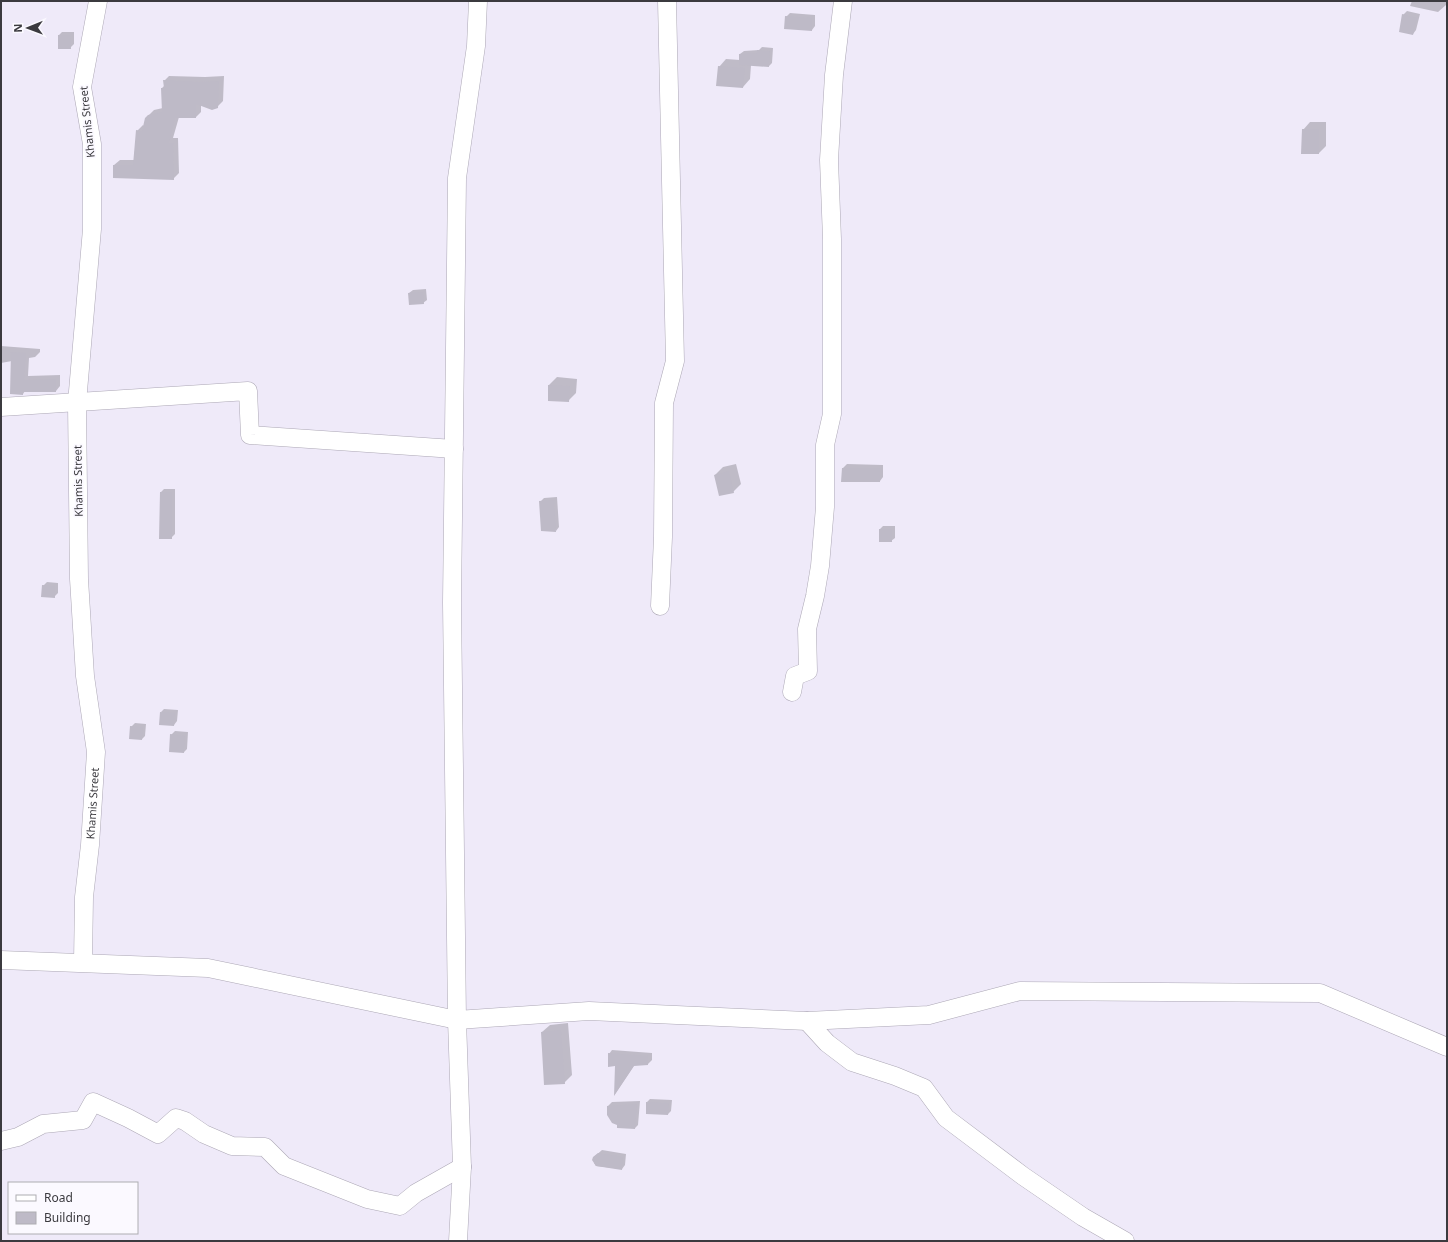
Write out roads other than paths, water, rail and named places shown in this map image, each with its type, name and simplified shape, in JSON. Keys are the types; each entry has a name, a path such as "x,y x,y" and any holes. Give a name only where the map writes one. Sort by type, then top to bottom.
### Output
{"street":[{"name":"Khamis Street","path":"83,962 84,897 90,844 96,752 85,676 79,579 77,403 92,229 92,144 82,86 98,1"},
{"path":"458,1241 462,1167 457,1020 452,603 458,178 476,46 478,1"},
{"path":"660,606 663,537 664,403 675,361 667,1"},
{"path":"792,692 795,676 808,671 807,629 820,566 825,507 825,445 832,414 832,239 829,160 834,75 843,1"},
{"path":"1,407 248,391 250,435 454,449"},
{"path":"1,960 208,968 457,1020 589,1011 807,1021 929,1015 1020,991 1320,993 1447,1047"},
{"path":"807,1021 827,1043 852,1062 895,1076 924,1088 946,1118 1023,1176 1077,1213 1125,1241"},
{"path":"1,1141 18,1137 43,1124 83,1120 92,1102 128,1118 158,1134 176,1118 186,1121 204,1134 232,1146 265,1148 284,1166 367,1199 400,1206 416,1193 462,1167"}]}
